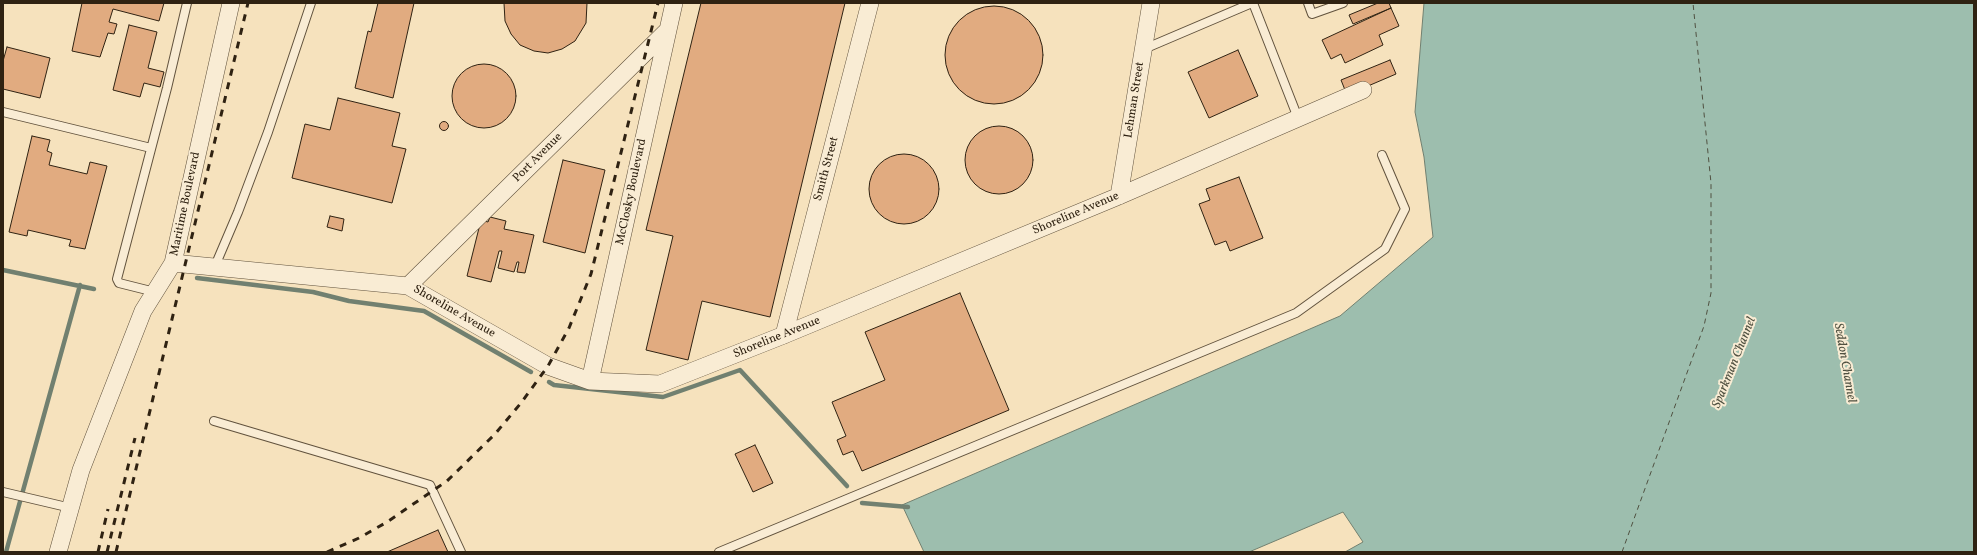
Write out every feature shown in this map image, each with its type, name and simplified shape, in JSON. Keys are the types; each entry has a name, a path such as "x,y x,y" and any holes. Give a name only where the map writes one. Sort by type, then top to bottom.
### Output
{"street":[{"name":"Maritime Boulevard","path":"58,552 81,470 142,311 173,263 230,3"},
{"name":"McClosky Boulevard","path":"590,381 674,3"},
{"name":"Smith Street","path":"784,335 870,3"},
{"name":"Lehman Street","path":"1119,196 1151,3"},
{"name":"Port Avenue","path":"408,286 668,30"},
{"name":"Shoreline Avenue","path":"173,263 408,286 548,366 590,381 660,384 784,335 1119,196 1364,90"}],"lane":[{"path":"155,292 119,283 117,279 187,3"},
{"path":"215,266 238,212 268,132 311,3"},
{"path":"1143,50 1253,3 1298,118"},
{"path":"1308,3 1312,14 1343,3"},
{"path":"3,112 151,148"},
{"path":"719,552 1296,313 1385,249 1405,209 1382,155"},
{"path":"214,421 430,485 461,552"},
{"path":"3,492 71,508"}],"water":[{"path":"1424,3 1974,3 1974,552 1345,552 1363,542 1343,512 1249,552 924,552 902,505 1340,316 1433,237 1424,157 1415,112"}],"building":[{"path":"82,3 164,3 159,21 113,9 109,22 117,24 114,34 108,33 100,57 72,51"},
{"path":"378,3 414,3 393,98 355,88 368,31 371,32"},
{"path":"504,3 587,3 586,23 575,41 562,49 548,53 534,51 520,45 511,34 505,21"},
{"path":"701,3 845,3 770,317 702,301 688,360 646,350 673,236 646,230"},
{"path":"1378,3 1389,3 1391,8 1353,24 1349,15"},
{"path":"994,6 1013,10 1028,21 1039,36 1043,55 1039,74 1028,89 1013,100 994,104 975,100 960,89 949,74 945,55 949,36 960,21 975,10"},
{"path":"1391,8 1399,26 1379,35 1383,45 1345,63 1341,54 1331,59 1322,40"},
{"path":"129,25 157,32 148,68 164,72 160,87 144,83 140,97 113,90"},
{"path":"7,47 50,58 40,98 3,89 3,61"},
{"path":"1238,50 1258,96 1209,118 1188,72"},
{"path":"1390,60 1396,74 1347,95 1341,80"},
{"path":"478,64 490,64 507,73 514,84 516,96 514,108 507,119 490,128 478,128 466,123 457,114 452,102 452,90 457,78 466,69"},
{"path":"338,98 400,113 392,146 406,149 392,203 292,178 305,124 330,130"},
{"path":"444,121 449,126 444,131 439,126"},
{"path":"999,126 1012,128 1023,136 1031,147 1033,160 1031,173 1023,184 1012,192 999,194 986,192 975,184 967,173 965,160 967,147 975,136 986,128"},
{"path":"32,136 50,140 47,151 52,153 49,165 87,174 90,162 107,166 85,249 69,246 71,240 28,230 27,236 9,232"},
{"path":"904,154 917,157 929,164 936,176 939,189 936,202 929,214 917,221 904,224 891,221 879,214 872,202 869,189 872,176 879,164 891,157"},
{"path":"563,160 605,170 585,253 543,242"},
{"path":"1239,177 1263,238 1230,251 1226,241 1215,245 1199,204 1210,200 1206,189"},
{"path":"330,216 344,219 342,231 327,227"},
{"path":"490,217 506,221 504,229 534,235 525,273 517,272 519,262 517,262 514,272 498,268 502,251 499,251 491,282 467,276 481,220 488,222"},
{"path":"960,293 1009,410 862,471 853,451 843,455 837,440 846,436 832,402 885,380 865,332"},
{"path":"755,445 773,483 753,492 735,454"},
{"path":"438,530 448,552 387,552"}],"waterway":[{"path":"3,270 94,289"},
{"path":"197,278 313,292 349,301 424,311 531,372"},
{"path":"6,552 80,285"},
{"path":"549,382 554,385 663,397 740,370 847,486"},
{"path":"862,503 908,507"}],"ferry route":[{"path":"1622,552 1704,326 1711,293 1711,183 1693,3"}],"railway":[{"path":"116,552 248,3"},
{"path":"327,552 359,538 387,522 447,481 495,434 521,403 548,366 569,328 591,274 658,3"},
{"path":"107,552 135,438"},
{"path":"98,552 108,509"}],"water label":[{"name":"Sparkman Channel","path":"1735,363"},
{"name":"Seddon Channel","path":"1844,363"}]}
